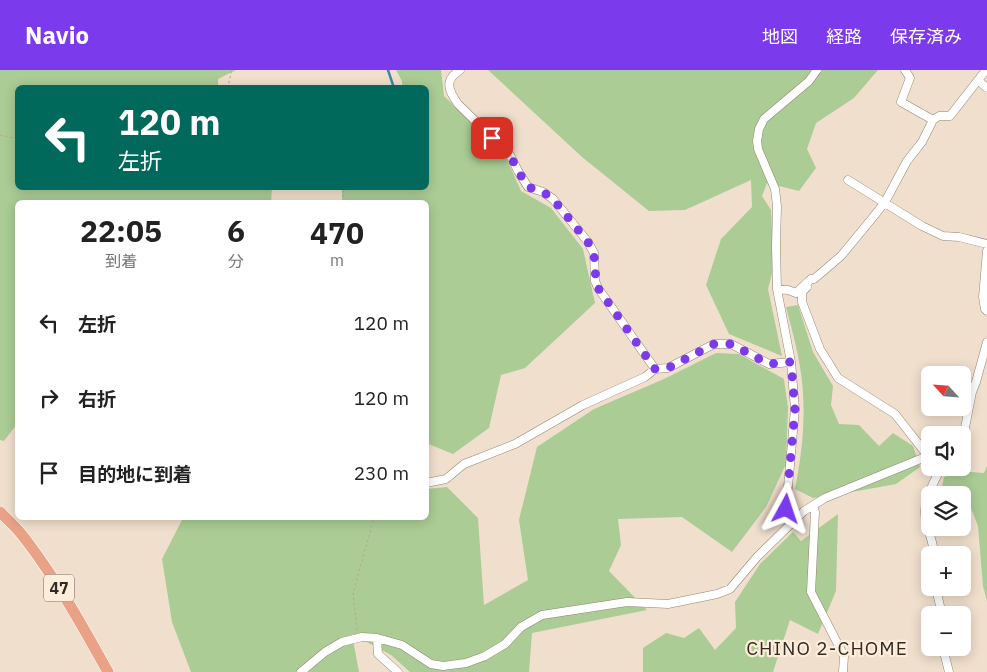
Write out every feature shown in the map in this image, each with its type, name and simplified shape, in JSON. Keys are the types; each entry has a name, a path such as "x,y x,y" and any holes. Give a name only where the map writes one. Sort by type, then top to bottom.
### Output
{"main road":[{"name":"47","path":"0,512 25,539 51,576 82,625 108,672"}],"street":[{"path":"460,70 452,75 448,84 451,94 458,104 510,155 528,187 543,192 553,199 588,242 594,254 598,288 655,369"},
{"path":"792,523 786,509 795,410 791,362 780,314 777,289 777,206 775,189 758,150 757,141 759,129 764,119 772,110 809,81 817,70"},
{"path":"905,70 912,74 901,102 933,120"},
{"path":"921,447 895,414 838,378 820,349 802,302 802,292 814,279 842,256 885,202 907,161 922,142 933,120 939,116 950,116 985,70"},
{"path":"978,80 987,88"},
{"path":"848,180 922,226 943,236 959,237 987,244"},
{"path":"987,251 983,297 987,311"},
{"path":"777,289 796,293 811,279 814,279"},
{"path":"965,426 972,392 987,342"},
{"path":"429,482 446,479 464,464 514,444 583,405 645,377 655,369 668,368 714,344 731,344 769,364 791,362"},
{"path":"301,672 325,652 342,642 362,637 377,638 402,645 431,664 443,666 466,663 485,656 506,644 521,627 542,615 627,602 668,604 717,594 730,589 757,557 792,523 825,498 921,459"},
{"path":"934,546 925,512 937,476"},
{"path":"813,506 815,512 811,592 844,656 843,672"},
{"path":"377,638 378,654 398,672"},
{"path":"945,656 949,672"}],"path":[{"path":"230,85 232,70"},
{"path":"0,135 15,138"},
{"path":"358,638 353,593 373,520"}],"green space":[{"path":"0,70 236,70 218,79 218,85 15,85 15,190 272,190 271,200 15,200 15,427 4,441 0,440"},
{"path":"396,70 441,70 444,96 505,155 521,191 551,208 583,249 595,303 525,368 501,375 489,428 453,454 429,444 429,200 342,200 342,190 429,190 429,85 402,85"},
{"path":"488,70 878,70 854,98 816,123 807,149 816,168 799,191 767,183 762,196 771,210 774,265 768,289 782,356 729,334 706,285 721,239 752,207 751,180 685,210 649,211 582,157"},
{"path":"798,305 813,352 833,386 831,405 839,424 859,425 879,446 893,433 913,446 920,467 896,484 813,498 795,489 802,444 804,413 799,360 786,307"},
{"path":"716,353 739,354 784,379 788,408 786,464 766,507 732,552 682,517 618,519 621,545 609,571 647,610 532,633 529,672 410,672 391,655 352,634 359,672 191,672 172,622 162,559 182,520 429,520 429,489 447,487 478,518 484,605 528,580 519,520 537,447 594,409 664,379"},
{"path":"987,466 987,601 983,586 978,526 971,508 971,486 942,486 944,477 946,476 971,476 971,472 984,473"},
{"path":"838,514 836,591 818,634 790,620 773,672 643,672 643,648 666,633 684,638 699,628 715,650 736,628 735,602 760,564 793,532 801,541"}],"waterway":[{"path":"388,70 393,85"}],"district":[{"name":"CHINO 2-CHOME","path":"827,648"}],"route":[{"path":"492,138 510,155 528,187 543,192 553,199 588,242 594,254 598,288 655,369 668,368 714,344 731,344 769,364 791,362 795,410 786,509"}]}
